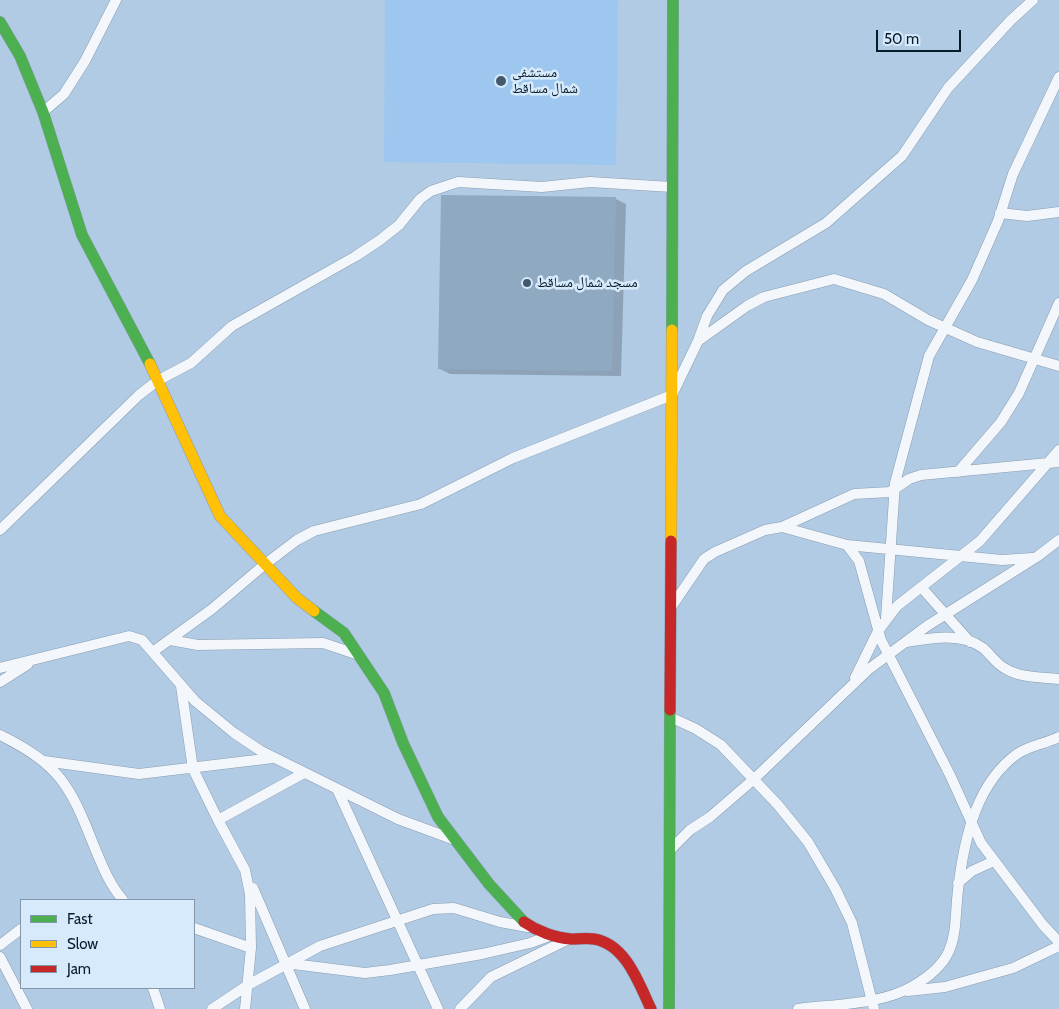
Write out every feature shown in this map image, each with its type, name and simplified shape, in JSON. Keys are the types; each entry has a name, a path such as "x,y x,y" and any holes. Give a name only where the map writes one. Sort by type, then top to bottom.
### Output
{"main road":[{"path":"669,1009 673,0"},
{"path":"0,22 20,56 43,112 82,236 157,381 220,516 297,598 344,633 384,693 431,804 489,884 524,923 531,927 570,938 602,940 610,945 629,966 651,1009"}],"street":[{"path":"43,112 64,94 85,61 116,0"},
{"path":"154,651 212,609 264,564 297,540 314,531 421,504 513,458 672,394 698,341 707,316 723,290 746,271 826,223 902,156 948,88 1011,20 1033,0"},
{"path":"886,618 889,591 889,550 895,489 929,356 972,280 1000,213 1016,166 1059,77"},
{"path":"0,530 132,401 157,381 191,363 232,326 356,256 399,225 420,199 444,186 458,182 481,182 509,186 542,187 590,182 672,187"},
{"path":"1000,213 1027,216 1059,212"},
{"path":"698,341 747,306 764,297 834,279 884,294 977,342 1059,366"},
{"path":"958,472 1001,422 1018,393 1059,303"},
{"path":"852,683 886,618 897,606 980,541 1059,450"},
{"path":"671,607 704,559 715,552 765,530 782,527 854,494 880,494 895,489 909,479 921,475 1046,465 1059,462"},
{"path":"782,527 847,545 960,557 1023,560 1059,548"},
{"path":"670,850 754,779 852,683 946,613 1038,556 1059,540"},
{"path":"847,545 859,561 878,631 888,655 950,774 980,843 1042,925 1059,942"},
{"path":"921,587 970,642"},
{"path":"0,668 129,636 142,640 154,651 195,701 234,733 274,758 398,819 456,840"},
{"path":"906,642 941,637 970,642 980,646 1011,672 1059,679"},
{"path":"170,640 198,645 323,642 359,655"},
{"path":"0,682 38,658"},
{"path":"180,683 192,767 218,820 240,857 305,1009"},
{"path":"670,717 714,740 791,819 808,842 835,888 852,923 870,1003"},
{"path":"0,735 26,748 44,761 72,794 106,874 122,899"},
{"path":"857,1009 902,992 924,979 945,959 952,946 956,927 958,883 972,824 985,790 1008,762 1025,749 1059,737"},
{"path":"44,761 130,774 274,758"},
{"path":"218,820 304,772"},
{"path":"337,789 417,967 438,1009"},
{"path":"958,883 972,871 994,861"},
{"path":"245,870 250,894 251,948 245,1009"},
{"path":"212,1009 248,985 320,946 433,909 445,907 500,922 531,927"},
{"path":"195,928 251,948"},
{"path":"0,945 20,930"},
{"path":"285,964 365,973 417,967 530,943 553,934"},
{"path":"460,1009 491,977 570,938"},
{"path":"902,992 945,988 1014,968 1059,946"},
{"path":"0,957 27,1009"},
{"path":"153,989 160,1009"},
{"path":"798,1009 870,1003"}],"shaded area":[{"name":"مستشفى شمال مساقط","path":"385,0 618,0 616,165 384,162"}],"building":[{"name":"مسجد شمال مساقط","path":"441,195 616,197 612,371 438,369"}],"traffic: fast":[{"path":"672,330 673,0"},
{"path":"0,22 20,56 43,112 82,235 150,364"},
{"path":"314,611 344,633 384,693 403,743 438,817 489,884 524,922"},
{"path":"669,1009 670,710"}],"traffic: slow":[{"path":"671,541 672,330"},
{"path":"150,364 220,516 297,598 314,611"}],"traffic: jam":[{"path":"670,710 671,541"},
{"path":"524,922 553,936 571,939 594,939 605,942 615,949 630,966 651,1009"}],"place":[{"name":"مستشفى شمال مساقط","path":"501,81"},
{"name":"مسجد شمال مساقط","path":"527,283"}]}
